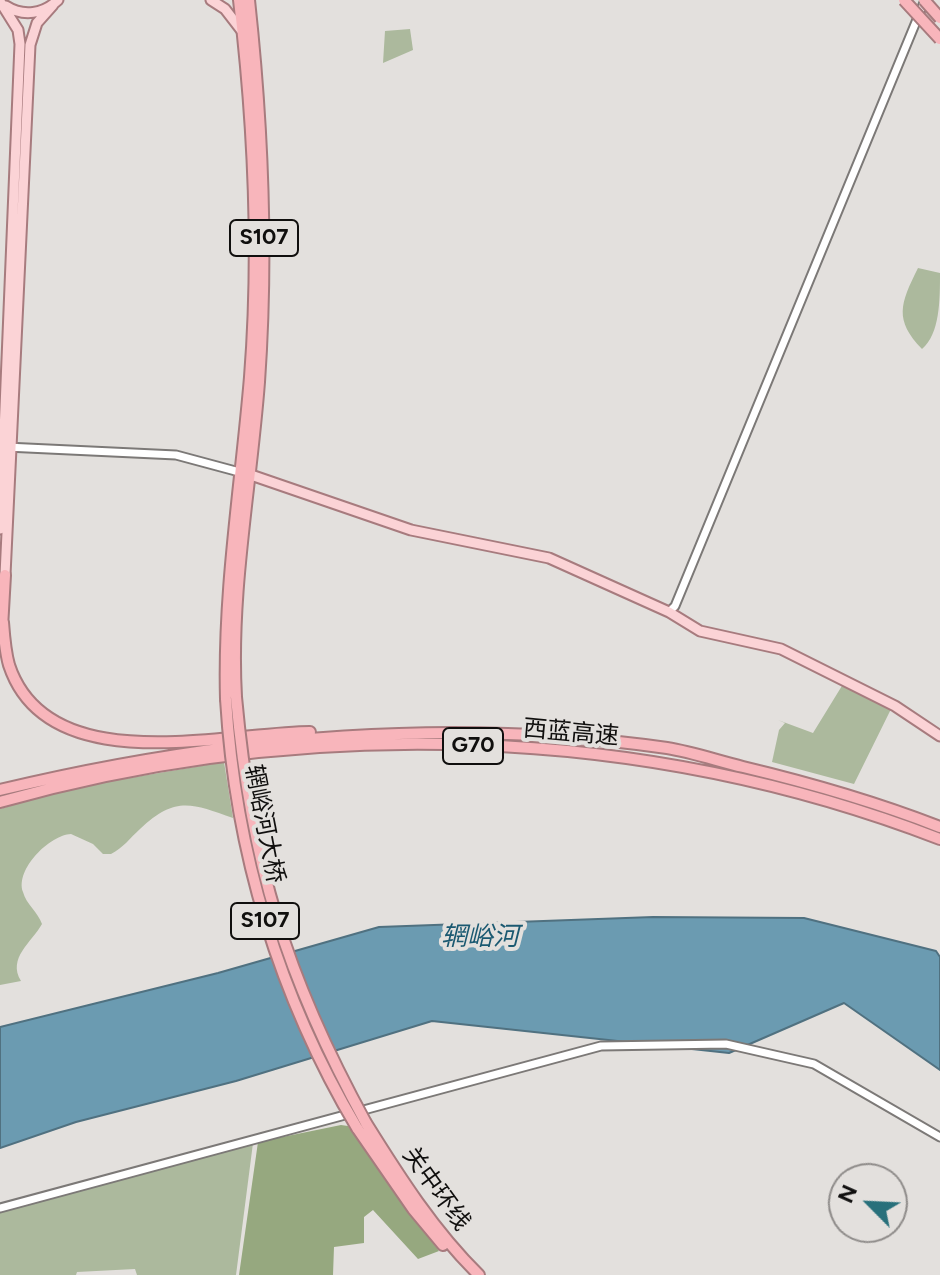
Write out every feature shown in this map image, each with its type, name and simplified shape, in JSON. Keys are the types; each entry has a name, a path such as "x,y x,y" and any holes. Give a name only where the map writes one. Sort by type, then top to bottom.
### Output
{"highway":[{"name":"S107","path":"239,0 253,130 256,231 245,474"},
{"name":"S107","path":"245,474 259,380 265,188 249,0"},
{"path":"904,0 940,39"},
{"path":"924,0 940,18"},
{"name":"辋峪河大桥","path":"245,474 234,607 231,698 252,830 270,901 312,1019 361,1125"},
{"path":"0,646 5,575"},
{"path":"3,622 9,663 20,688 48,717 79,733 137,741 287,732 404,736"},
{"name":"西蓝高速","path":"0,790 119,763 201,749 303,739 404,736 566,738 670,749 809,784 940,827"},
{"name":"西蓝高速","path":"0,802 116,774 247,754 345,746 567,749 671,764 777,786 888,819 940,839"},
{"name":"关中环线","path":"361,1125 413,1209 471,1275"},
{"name":"关中环线","path":"361,1125 460,1256 479,1275"}],"main road":[{"path":"211,0 229,13 244,33"},
{"path":"1,3 26,13 56,3"},
{"path":"1,3 18,30 20,44 5,447 5,575"},
{"path":"0,529 29,53 37,23 56,3"},
{"path":"245,474 411,530 549,558 669,612 700,631 781,649 895,706 940,736"}],"street":[{"path":"669,612 675,606 924,0"},
{"path":"5,447 176,455 245,474"},
{"path":"0,1208 601,1046 726,1044 814,1064 940,1137"}],"green space":[{"path":"410,29 413,50 383,63 385,31"},
{"path":"918,268 940,273 936,325 922,349 907,329 903,311 907,292"},
{"path":"848,676 893,705 854,784 772,762 779,730 785,723 778,720 813,733"},
{"path":"224,762 233,818 194,806 174,807 152,818 111,854 103,854 93,844 71,834 44,847 29,864 22,883 23,892 42,924 19,958 17,973 21,981 0,985 0,809 70,788"},
{"path":"348,1126 439,1251 418,1259 373,1210 364,1217 364,1243 334,1247 333,1275 239,1275 258,1142"},
{"path":"253,1143 236,1275 137,1275 135,1269 77,1272 76,1275 0,1275 0,1211"}],"water":[{"name":"辋峪河","path":"653,917 804,918 936,951 940,957 940,1070 844,1003 729,1053 432,1021 236,1081 76,1122 0,1148 0,1027 218,973 379,927"}]}
